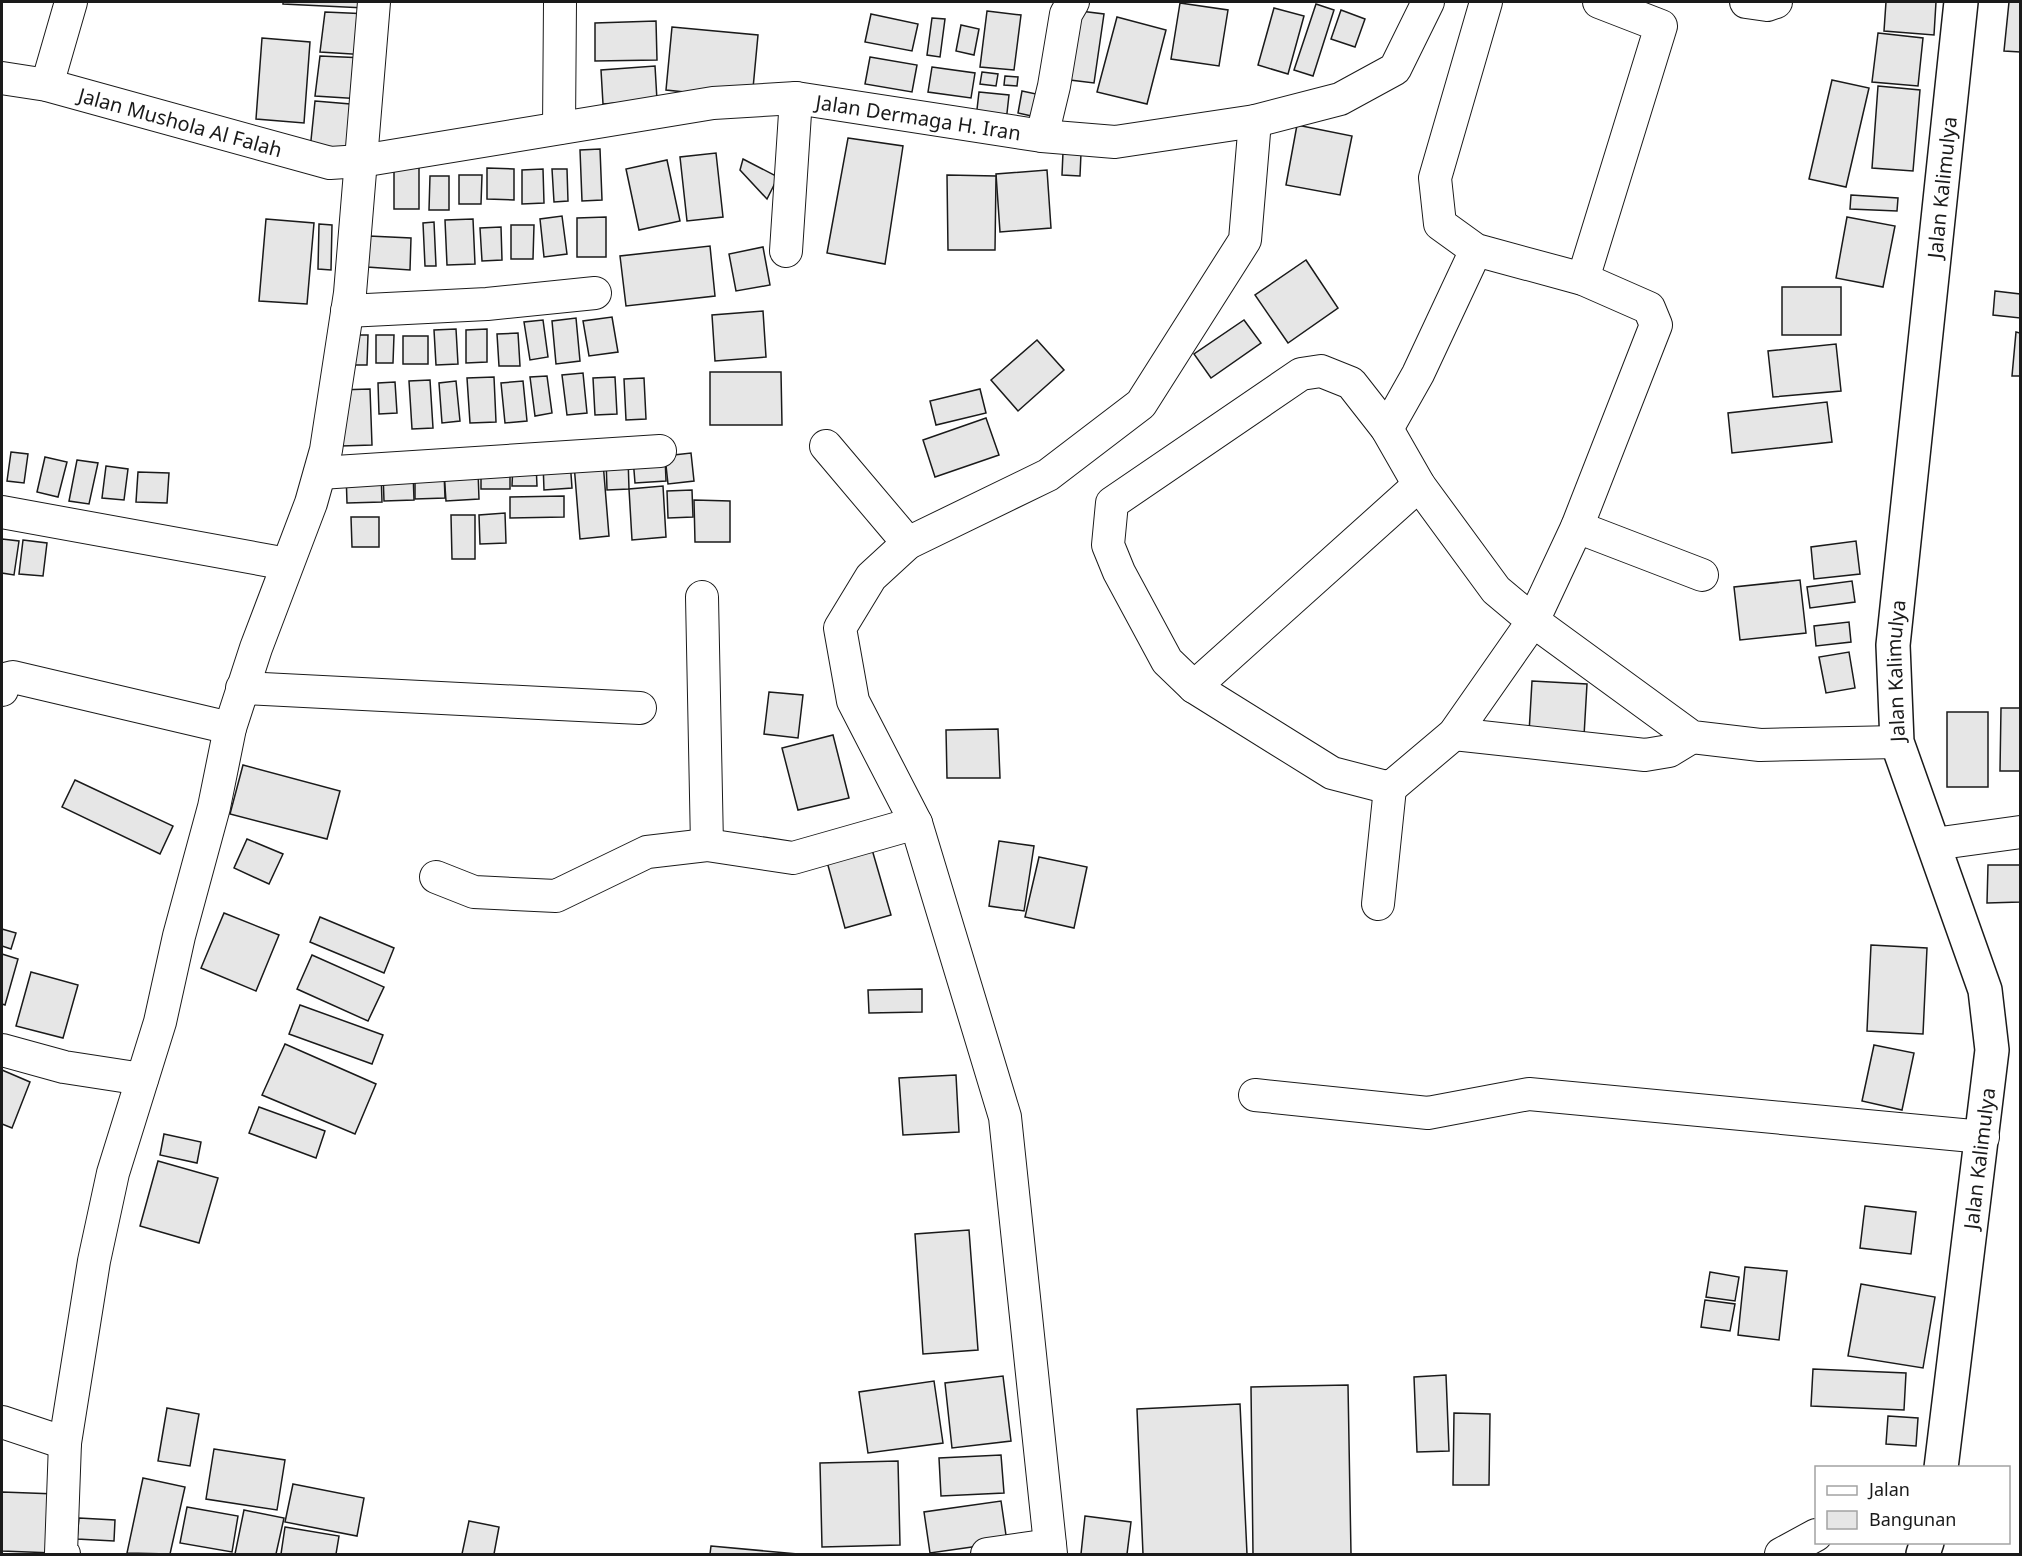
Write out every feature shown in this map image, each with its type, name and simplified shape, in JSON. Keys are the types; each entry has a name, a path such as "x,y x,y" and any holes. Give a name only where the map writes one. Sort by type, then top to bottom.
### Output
{"street":[{"path":"47,85 71,2"},
{"path":"61,1554 65,1443 94,1261 112,1173 159,1022 179,936 214,807 230,728 242,688 311,502 326,450 347,311 374,2"},
{"path":"559,128 560,2"},
{"path":"1042,136 1054,86 1066,14 1073,2"},
{"name":"Jalan Dermaga H. Iran","path":"360,160 713,103 796,98 1042,136 1114,142 1255,121 1340,99 1395,69 1428,2"},
{"path":"1378,904 1390,788 1454,734 1533,621 1577,527 1656,325 1649,308 1583,279 1476,250 1440,224 1435,178 1486,2"},
{"path":"1583,279 1661,26 1599,2"},
{"path":"1746,2 1767,5 1776,2"},
{"name":"Jalan Kalimulya","path":"1941,1466 1992,1050 1985,990 1897,742 1893,645 1961,2"},
{"name":"Jalan Mushola Al Falah","path":"2,78 47,85 330,163 360,160"},
{"path":"786,251 796,98"},
{"path":"987,1554 1051,1550 1005,1118 916,823 852,701 840,628 871,577 908,543 1048,475 1141,404 1245,240 1255,121"},
{"path":"1387,429 1418,374 1476,250"},
{"path":"347,311 487,304 595,293"},
{"path":"1390,788 1332,772 1194,687 1167,661 1119,572 1108,545 1112,503 1301,374 1321,371 1351,383 1387,429 1419,485 1496,590 1533,621 1692,737 1760,746 1897,742"},
{"path":"826,446 908,543"},
{"path":"320,473 660,451"},
{"path":"1194,687 1419,485"},
{"path":"2,512 287,564"},
{"path":"1577,527 1702,575"},
{"path":"702,597 707,845"},
{"path":"2,690 5,679 13,677 230,728"},
{"path":"242,688 640,708"},
{"path":"1454,734 1645,755 1669,751 1692,737"},
{"path":"436,877 474,892 556,896 647,852 707,845 793,858 916,823"},
{"path":"1934,844 2020,832"},
{"path":"2,1050 64,1067 142,1079"},
{"path":"1255,1095 1428,1113 1529,1094 1983,1137"},
{"path":"2,1422 65,1443"},
{"path":"1781,1554 1815,1536"}],"building":[{"path":"283,2 366,2 365,8 283,4"},
{"path":"1886,2 1936,2 1934,35 1884,31"},
{"path":"2009,2 2020,2 2020,52 2004,51"},
{"path":"1180,3 1228,10 1219,66 1171,59"},
{"path":"1316,4 1334,10 1313,76 1294,70"},
{"path":"1274,8 1304,16 1288,74 1258,65"},
{"path":"1072,10 1104,14 1094,83 1062,79"},
{"path":"1341,10 1365,19 1355,47 1331,39"},
{"path":"987,11 1021,15 1014,70 980,67"},
{"path":"325,12 370,14 368,55 320,52"},
{"path":"871,14 918,24 912,51 865,42"},
{"path":"1117,17 1166,30 1147,104 1097,92"},
{"path":"932,18 945,19 940,57 927,55"},
{"path":"656,21 657,60 595,61 595,23"},
{"path":"961,25 979,29 974,55 956,51"},
{"path":"672,27 758,35 752,99 666,90"},
{"path":"1878,33 1923,38 1918,86 1872,82"},
{"path":"262,38 310,42 304,123 256,119"},
{"path":"320,56 365,58 362,99 315,96"},
{"path":"870,57 917,65 912,92 865,84"},
{"path":"655,66 657,100 603,104 601,70"},
{"path":"932,67 975,73 971,98 928,92"},
{"path":"982,72 998,74 996,86 980,84"},
{"path":"1005,76 1018,77 1017,86 1004,85"},
{"path":"1832,80 1869,88 1846,187 1809,179"},
{"path":"1878,86 1920,90 1913,171 1872,168"},
{"path":"1022,91 1041,95 1036,117 1018,113"},
{"path":"979,92 1009,95 1006,122 976,118"},
{"path":"315,101 362,105 358,154 310,150"},
{"path":"1297,125 1352,136 1340,195 1286,185"},
{"path":"848,138 903,146 885,264 827,253"},
{"path":"600,149 602,200 582,201 580,150"},
{"path":"1063,152 1081,153 1080,176 1062,175"},
{"path":"716,153 723,217 687,221 680,157"},
{"path":"743,159 778,177 767,199 740,170"},
{"path":"667,160 680,221 639,230 626,169"},
{"path":"394,163 419,164 419,209 394,209"},
{"path":"487,168 514,169 514,200 487,199"},
{"path":"543,169 544,203 522,204 522,170"},
{"path":"552,169 567,169 568,201 554,202"},
{"path":"1047,170 1051,228 1000,232 996,174"},
{"path":"459,175 482,175 481,204 459,204"},
{"path":"947,175 996,176 995,250 948,250"},
{"path":"430,176 449,176 449,210 429,210"},
{"path":"1851,195 1898,198 1897,211 1850,209"},
{"path":"562,216 567,254 544,257 540,219"},
{"path":"606,217 606,257 577,257 577,218"},
{"path":"1847,217 1895,226 1883,287 1836,278"},
{"path":"266,219 314,223 307,304 259,301"},
{"path":"473,219 475,264 447,265 445,220"},
{"path":"434,222 436,266 425,266 423,223"},
{"path":"319,224 332,225 331,270 318,269"},
{"path":"511,225 534,225 533,259 511,259"},
{"path":"501,227 502,260 482,261 480,228"},
{"path":"369,236 411,238 410,270 367,267"},
{"path":"710,246 715,296 626,306 620,256"},
{"path":"763,247 770,285 736,291 729,254"},
{"path":"1306,260 1338,308 1288,343 1255,295"},
{"path":"1782,287 1841,287 1841,335 1782,335"},
{"path":"1995,291 2020,294 2020,318 1993,315"},
{"path":"763,311 766,357 715,361 712,315"},
{"path":"612,317 618,352 589,356 583,321"},
{"path":"576,318 580,361 556,364 552,321"},
{"path":"543,320 548,357 530,360 524,322"},
{"path":"1244,320 1261,343 1211,378 1194,354"},
{"path":"456,329 458,364 436,365 434,330"},
{"path":"487,329 487,362 466,363 466,330"},
{"path":"2016,332 2020,333 2020,376 2012,376"},
{"path":"518,333 520,366 499,366 497,334"},
{"path":"352,335 368,335 367,365 351,365"},
{"path":"376,335 394,335 393,363 376,363"},
{"path":"403,336 428,336 428,364 403,364"},
{"path":"1037,340 1064,370 1018,411 991,380"},
{"path":"1836,344 1841,391 1773,397 1768,351"},
{"path":"710,372 781,372 782,425 710,425"},
{"path":"583,373 587,413 567,415 562,375"},
{"path":"547,376 552,413 535,416 530,377"},
{"path":"494,377 496,422 470,423 467,378"},
{"path":"615,377 617,414 595,415 593,378"},
{"path":"644,378 646,419 626,420 624,379"},
{"path":"430,380 433,428 412,429 409,381"},
{"path":"456,381 460,421 442,423 439,383"},
{"path":"523,381 527,421 505,423 501,383"},
{"path":"395,382 397,413 379,414 378,383"},
{"path":"370,389 372,445 341,446 338,390"},
{"path":"980,389 986,413 936,425 930,401"},
{"path":"1827,402 1832,442 1732,453 1728,413"},
{"path":"986,418 999,455 935,477 923,440"},
{"path":"11,452 28,454 24,483 7,481"},
{"path":"691,453 694,481 668,484 665,456"},
{"path":"665,456 666,481 635,483 633,458"},
{"path":"45,457 67,462 58,497 37,492"},
{"path":"628,457 629,489 607,490 606,458"},
{"path":"77,460 98,463 89,504 69,501"},
{"path":"570,460 572,488 544,490 543,462"},
{"path":"603,462 609,536 580,539 574,464"},
{"path":"513,463 536,463 537,486 512,486"},
{"path":"481,464 510,464 510,489 481,489"},
{"path":"106,466 128,469 124,500 102,498"},
{"path":"381,471 382,502 347,503 346,472"},
{"path":"413,471 414,500 384,501 383,472"},
{"path":"478,471 479,499 446,501 444,472"},
{"path":"138,472 169,473 167,503 136,502"},
{"path":"444,472 445,498 415,499 415,473"},
{"path":"663,486 666,537 632,540 629,489"},
{"path":"692,490 693,517 668,518 667,491"},
{"path":"564,496 564,517 510,518 510,497"},
{"path":"694,500 730,501 730,542 695,542"},
{"path":"505,513 506,543 480,544 479,515"},
{"path":"451,515 475,515 475,559 452,559"},
{"path":"351,517 379,517 379,547 352,547"},
{"path":"2,539 19,541 14,575 2,573"},
{"path":"23,540 47,543 43,576 19,574"},
{"path":"1856,541 1860,574 1814,579 1811,547"},
{"path":"1800,580 1806,633 1740,640 1734,587"},
{"path":"1852,581 1855,602 1810,608 1807,587"},
{"path":"1849,622 1851,642 1816,646 1814,626"},
{"path":"1849,652 1855,688 1826,693 1819,657"},
{"path":"1532,681 1587,684 1584,736 1529,733"},
{"path":"769,692 803,695 798,738 764,734"},
{"path":"2001,708 2020,708 2020,771 2000,771"},
{"path":"1947,712 1988,712 1988,787 1947,787"},
{"path":"998,729 1000,778 947,778 946,730"},
{"path":"833,735 849,798 798,810 782,748"},
{"path":"243,765 340,791 327,839 230,814"},
{"path":"75,780 173,826 160,854 62,807"},
{"path":"247,839 283,854 269,884 234,868"},
{"path":"999,841 1034,846 1024,911 989,906"},
{"path":"871,846 891,915 845,928 826,858"},
{"path":"1039,857 1087,867 1074,928 1025,917"},
{"path":"1988,865 2020,865 2020,902 1987,903"},
{"path":"224,913 279,935 256,991 201,968"},
{"path":"320,917 394,948 384,973 310,942"},
{"path":"2,929 16,933 11,949 2,946"},
{"path":"1871,945 1927,948 1923,1034 1867,1031"},
{"path":"2,954 18,959 5,1005 2,1004"},
{"path":"312,955 384,987 368,1021 297,989"},
{"path":"31,972 78,985 63,1038 16,1026"},
{"path":"922,989 922,1012 869,1013 868,990"},
{"path":"300,1005 383,1035 372,1064 289,1034"},
{"path":"285,1044 376,1084 355,1134 262,1095"},
{"path":"1874,1045 1914,1053 1902,1110 1862,1101"},
{"path":"2,1070 30,1082 12,1128 2,1124"},
{"path":"956,1075 959,1132 903,1135 899,1078"},
{"path":"259,1107 325,1131 316,1158 249,1133"},
{"path":"164,1134 201,1142 197,1163 160,1155"},
{"path":"158,1161 218,1178 199,1243 140,1226"},
{"path":"1865,1206 1916,1212 1911,1254 1860,1248"},
{"path":"969,1230 978,1350 923,1354 915,1234"},
{"path":"1745,1267 1787,1271 1779,1340 1738,1335"},
{"path":"1710,1272 1739,1277 1735,1301 1706,1297"},
{"path":"1861,1284 1935,1297 1923,1368 1848,1356"},
{"path":"1705,1300 1735,1304 1730,1331 1701,1327"},
{"path":"1813,1369 1906,1373 1904,1410 1811,1406"},
{"path":"1446,1375 1449,1451 1417,1452 1414,1377"},
{"path":"1003,1376 1011,1441 952,1448 945,1383"},
{"path":"934,1381 943,1443 868,1453 859,1392"},
{"path":"1348,1385 1351,1554 1253,1554 1251,1387"},
{"path":"1240,1404 1247,1554 1143,1554 1137,1409"},
{"path":"167,1408 199,1414 190,1466 158,1461"},
{"path":"1454,1413 1490,1414 1489,1485 1453,1485"},
{"path":"1888,1416 1918,1418 1916,1446 1886,1444"},
{"path":"214,1449 285,1460 277,1510 206,1499"},
{"path":"1001,1455 1004,1493 941,1496 939,1458"},
{"path":"898,1461 900,1545 822,1547 820,1463"},
{"path":"143,1478 185,1487 170,1554 127,1553"},
{"path":"293,1484 364,1498 357,1536 285,1522"},
{"path":"2,1492 56,1494 54,1553 2,1551"},
{"path":"1001,1501 1007,1542 930,1553 924,1512"},
{"path":"187,1507 238,1516 232,1552 180,1543"},
{"path":"244,1510 284,1518 276,1554 235,1554"},
{"path":"1085,1516 1131,1522 1127,1554 1081,1554"},
{"path":"79,1518 115,1520 114,1541 77,1539"},
{"path":"469,1521 499,1527 494,1554 462,1554"},
{"path":"285,1527 339,1536 336,1554 281,1554"},
{"path":"711,1546 798,1554 710,1554"}]}
